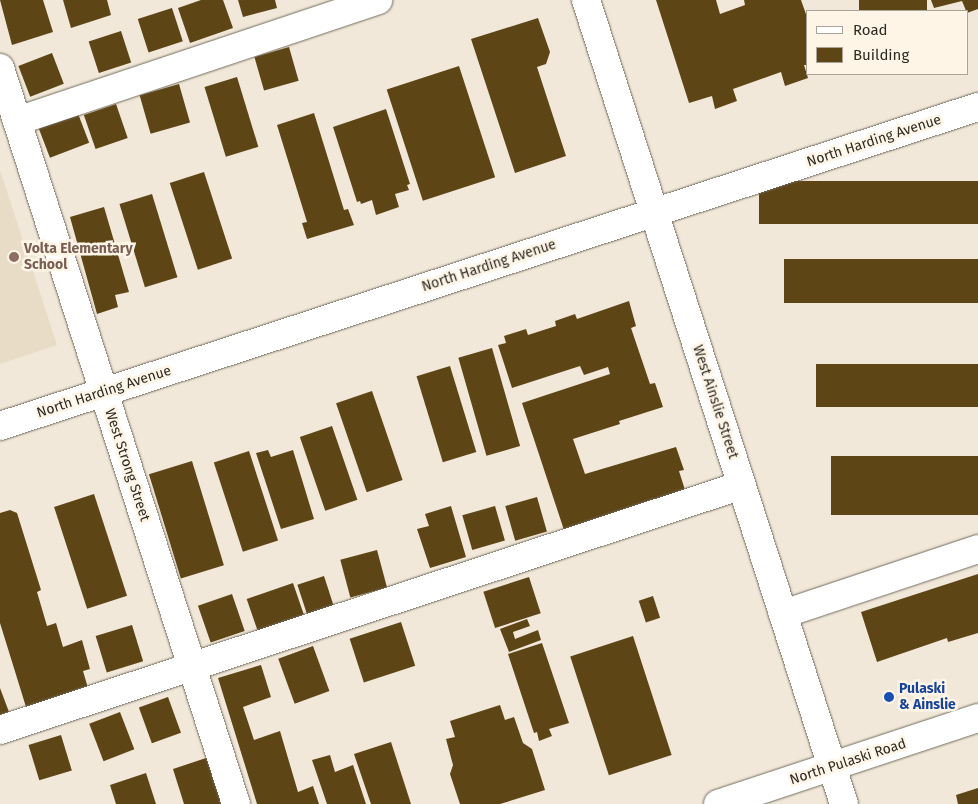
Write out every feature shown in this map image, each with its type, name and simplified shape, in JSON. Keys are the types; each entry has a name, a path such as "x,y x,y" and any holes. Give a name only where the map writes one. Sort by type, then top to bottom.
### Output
{"street":[{"path":"17,120 378,0"},
{"name":"West Ainslie Street","path":"586,0 844,804"},
{"name":"West Strong Street","path":"0,68 236,804"},
{"name":"North Harding Avenue","path":"0,426 978,107"},
{"path":"0,730 742,485"},
{"path":"783,614 978,549"},
{"name":"North Pulaski Road","path":"718,804 978,718"}],"shaded area":[{"name":"Volta Elementary School","path":"0,170 57,345 0,364"}],"building":[{"path":"0,0 43,0 53,32 12,45"},
{"path":"63,0 107,0 111,15 71,28"},
{"path":"201,0 223,0 233,28 190,43 178,8"},
{"path":"238,0 275,0 277,8 243,17"},
{"path":"656,0 716,0 720,14 745,5 744,0 801,0 806,14 806,65 804,65 808,78 785,86 781,72 733,89 737,101 715,109 712,96 689,103"},
{"path":"859,0 927,0 927,10 859,10"},
{"path":"931,0 978,0 978,9 968,13 962,1 934,8"},
{"path":"172,8 183,41 149,52 138,19"},
{"path":"538,18 550,52 546,64 537,67 566,156 515,173 471,39"},
{"path":"121,31 131,62 99,73 89,42"},
{"path":"289,47 299,81 264,91 254,57"},
{"path":"52,53 64,84 30,97 18,66"},
{"path":"459,66 495,177 423,201 387,89"},
{"path":"237,77 258,147 226,157 204,87"},
{"path":"179,84 190,122 151,134 140,95"},
{"path":"116,104 128,138 96,149 84,115"},
{"path":"386,109 410,184 407,185 409,190 395,194 399,207 376,215 372,200 361,204 360,201 357,202 333,127"},
{"path":"77,111 89,143 50,158 38,126"},
{"path":"314,113 344,210 348,209 354,225 307,239 302,223 307,222 277,125"},
{"path":"204,172 232,259 198,270 170,183"},
{"path":"759,181 978,181 978,224 759,224"},
{"path":"152,194 177,277 145,287 119,204"},
{"path":"104,207 129,292 115,295 118,307 97,314 70,217"},
{"path":"784,259 978,259 978,303 784,303"},
{"path":"629,301 636,326 631,328 650,384 655,383 663,407 619,421 620,424 573,439 585,474 676,447 684,470 679,471 685,490 564,530 522,403 610,374 608,367 584,375 580,366 512,388 498,345 506,343 504,336 526,329 528,335 556,326 555,321 575,314 577,319"},
{"path":"492,348 520,446 486,456 458,358"},
{"path":"816,364 978,364 978,407 816,407"},
{"path":"450,366 476,452 443,462 417,376"},
{"path":"372,391 403,480 367,492 336,403"},
{"path":"332,426 357,500 325,511 300,437"},
{"path":"268,450 271,457 293,450 314,519 281,529 256,453"},
{"path":"249,451 278,540 243,552 214,462"},
{"path":"831,456 978,456 978,515 831,515"},
{"path":"192,461 224,565 181,578 149,474"},
{"path":"94,494 127,596 87,609 54,507"},
{"path":"537,497 547,532 515,541 505,506"},
{"path":"451,506 466,557 430,568 417,529 429,526 425,514"},
{"path":"495,506 505,541 472,550 462,515"},
{"path":"10,510 17,513 41,590 37,592 47,626 56,623 63,647 82,640 90,669 83,671 88,688 26,707 0,623 0,513"},
{"path":"377,550 387,588 350,598 340,560"},
{"path":"978,574 978,633 948,642 947,638 877,662 861,612"},
{"path":"324,576 334,606 307,615 297,585"},
{"path":"529,577 541,613 495,628 483,592"},
{"path":"293,583 304,615 258,631 247,599"},
{"path":"232,594 245,631 211,643 198,606"},
{"path":"653,596 660,618 646,623 639,601"},
{"path":"527,619 530,626 513,632 515,639 538,630 541,640 509,652 500,629"},
{"path":"401,622 415,666 364,682 350,639"},
{"path":"132,625 143,661 107,672 96,636"},
{"path":"633,636 672,755 609,775 570,656"},
{"path":"542,643 569,723 549,729 552,736 539,741 537,732 534,733 508,654"},
{"path":"313,646 329,691 295,704 278,659"},
{"path":"261,665 271,697 243,707 254,740 280,731 298,792 313,786 319,804 257,804 218,678"},
{"path":"0,688 9,712 0,715"},
{"path":"168,697 181,733 152,743 139,708"},
{"path":"500,705 505,720 514,717 523,743 532,749 545,790 500,804 460,804 450,774 453,765 446,739 455,737 450,721"},
{"path":"120,712 134,749 104,761 89,724"},
{"path":"61,735 72,770 39,780 28,745"},
{"path":"391,742 411,804 371,804 354,754"},
{"path":"330,755 335,772 353,765 366,804 327,804 312,760"},
{"path":"209,757 225,804 184,804 173,769"},
{"path":"146,773 156,804 116,804 110,785"},
{"path":"978,788 978,804 958,804 956,795"}],"place":[{"name":"Volta Elementary School","path":"14,257"},
{"name":"Pulaski & Ainslie","path":"889,697"}]}
